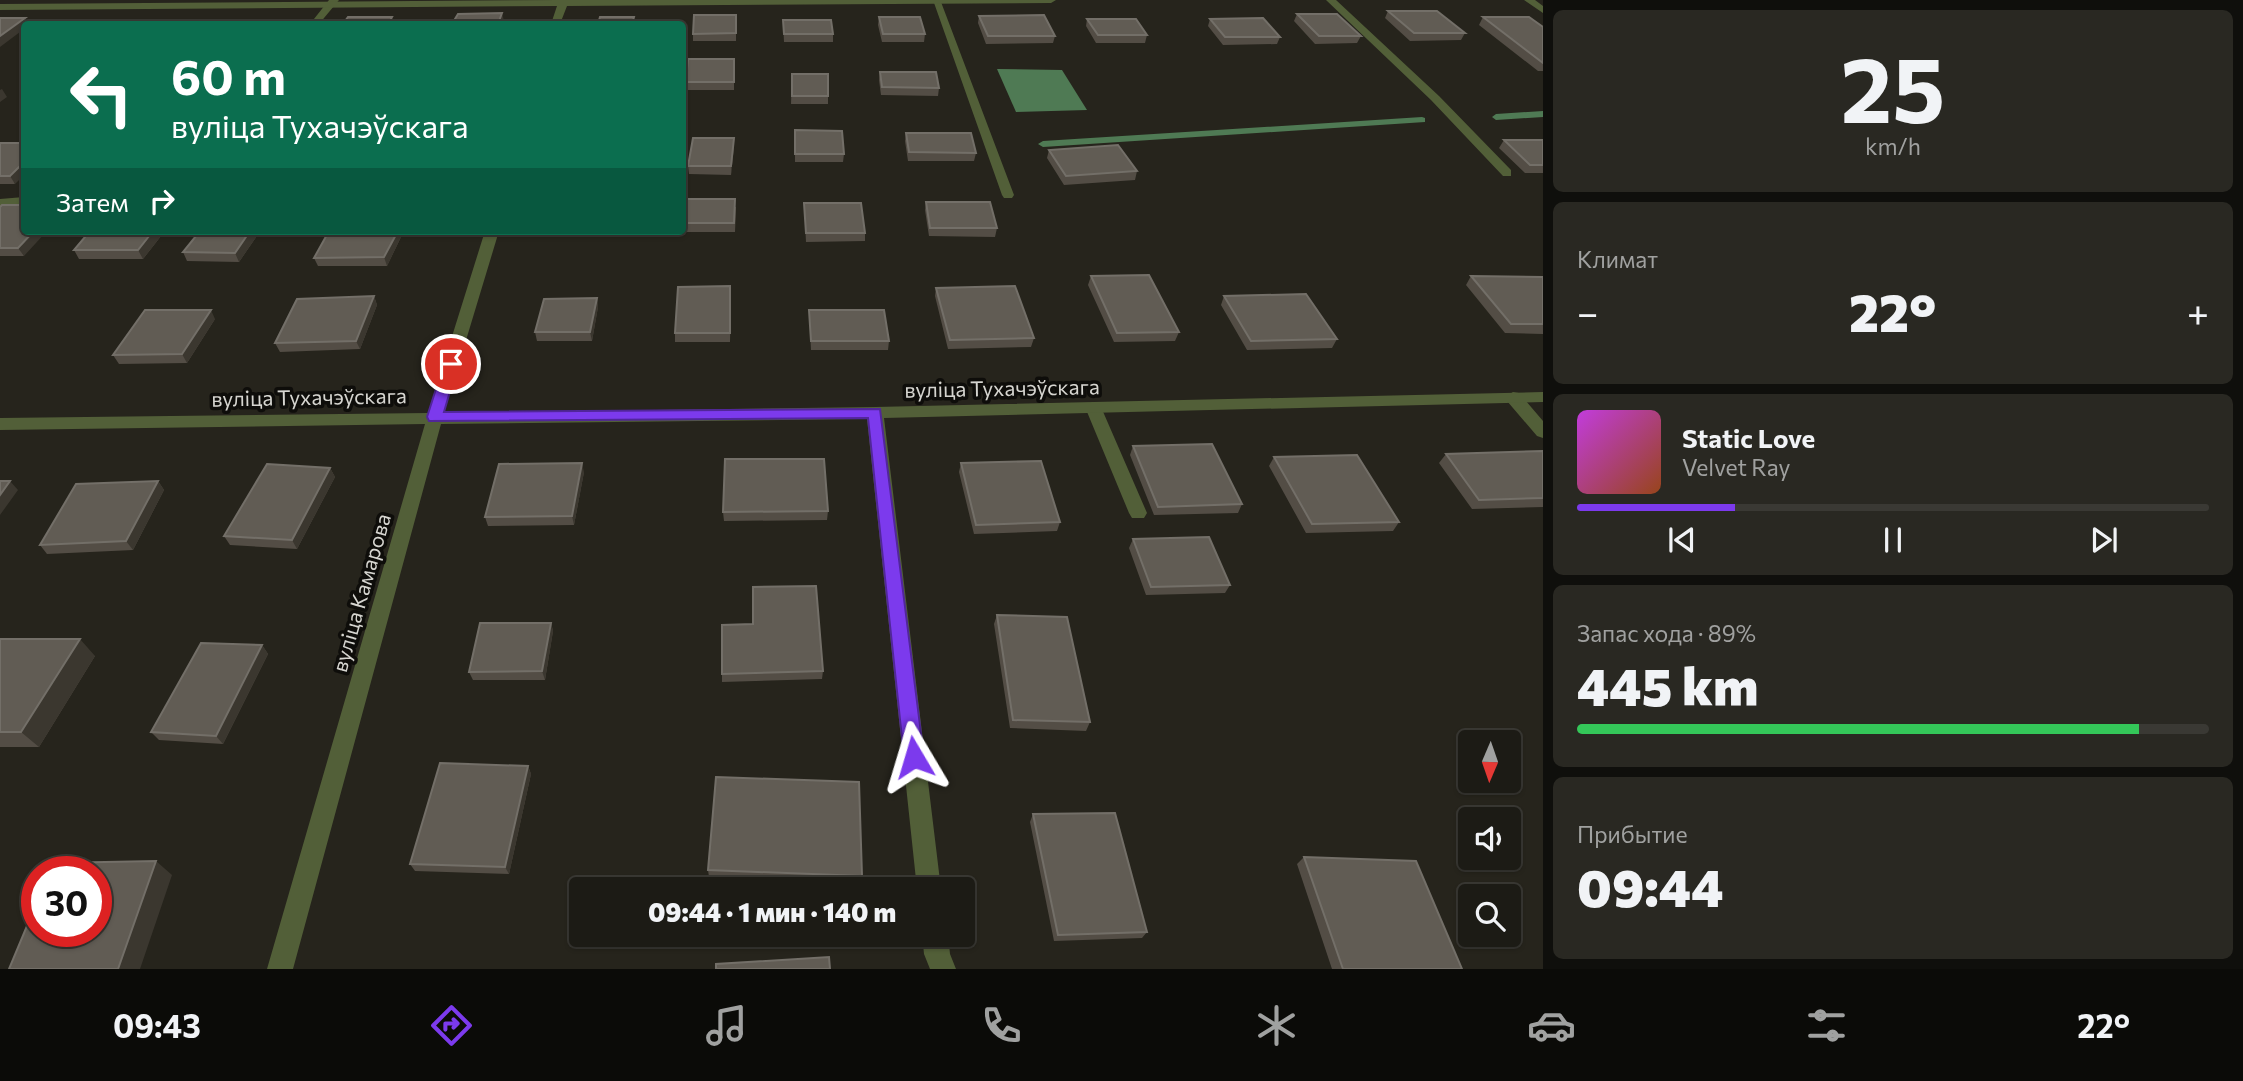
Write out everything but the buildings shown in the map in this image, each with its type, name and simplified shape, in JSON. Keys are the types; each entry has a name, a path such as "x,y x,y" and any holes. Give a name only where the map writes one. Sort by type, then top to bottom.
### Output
{"street":[{"path":"0,7 169,3 1051,0"},
{"path":"1331,0 1435,98 1507,173"},
{"path":"1528,0 1543,10"},
{"path":"316,21 332,2"},
{"path":"936,2 1008,195"},
{"path":"557,21 563,3"},
{"path":"0,203 21,201"},
{"name":"вуліца Камарова","path":"281,969 435,417 491,235"},
{"path":"1513,397 1543,432"},
{"name":"вуліца Тухачэўскага","path":"0,424 875,413 1543,397"},
{"path":"1093,407 1138,513"},
{"path":"875,413 928,877"},
{"path":"936,947 943,969"}],"shaded area":[{"path":"997,69 1062,70 1087,110 1016,112"}],"waterway":[{"path":"1496,117 1543,114"},
{"path":"1043,144 1422,120"}],"route":[{"path":"451,364 435,417 875,413 914,757"}]}
